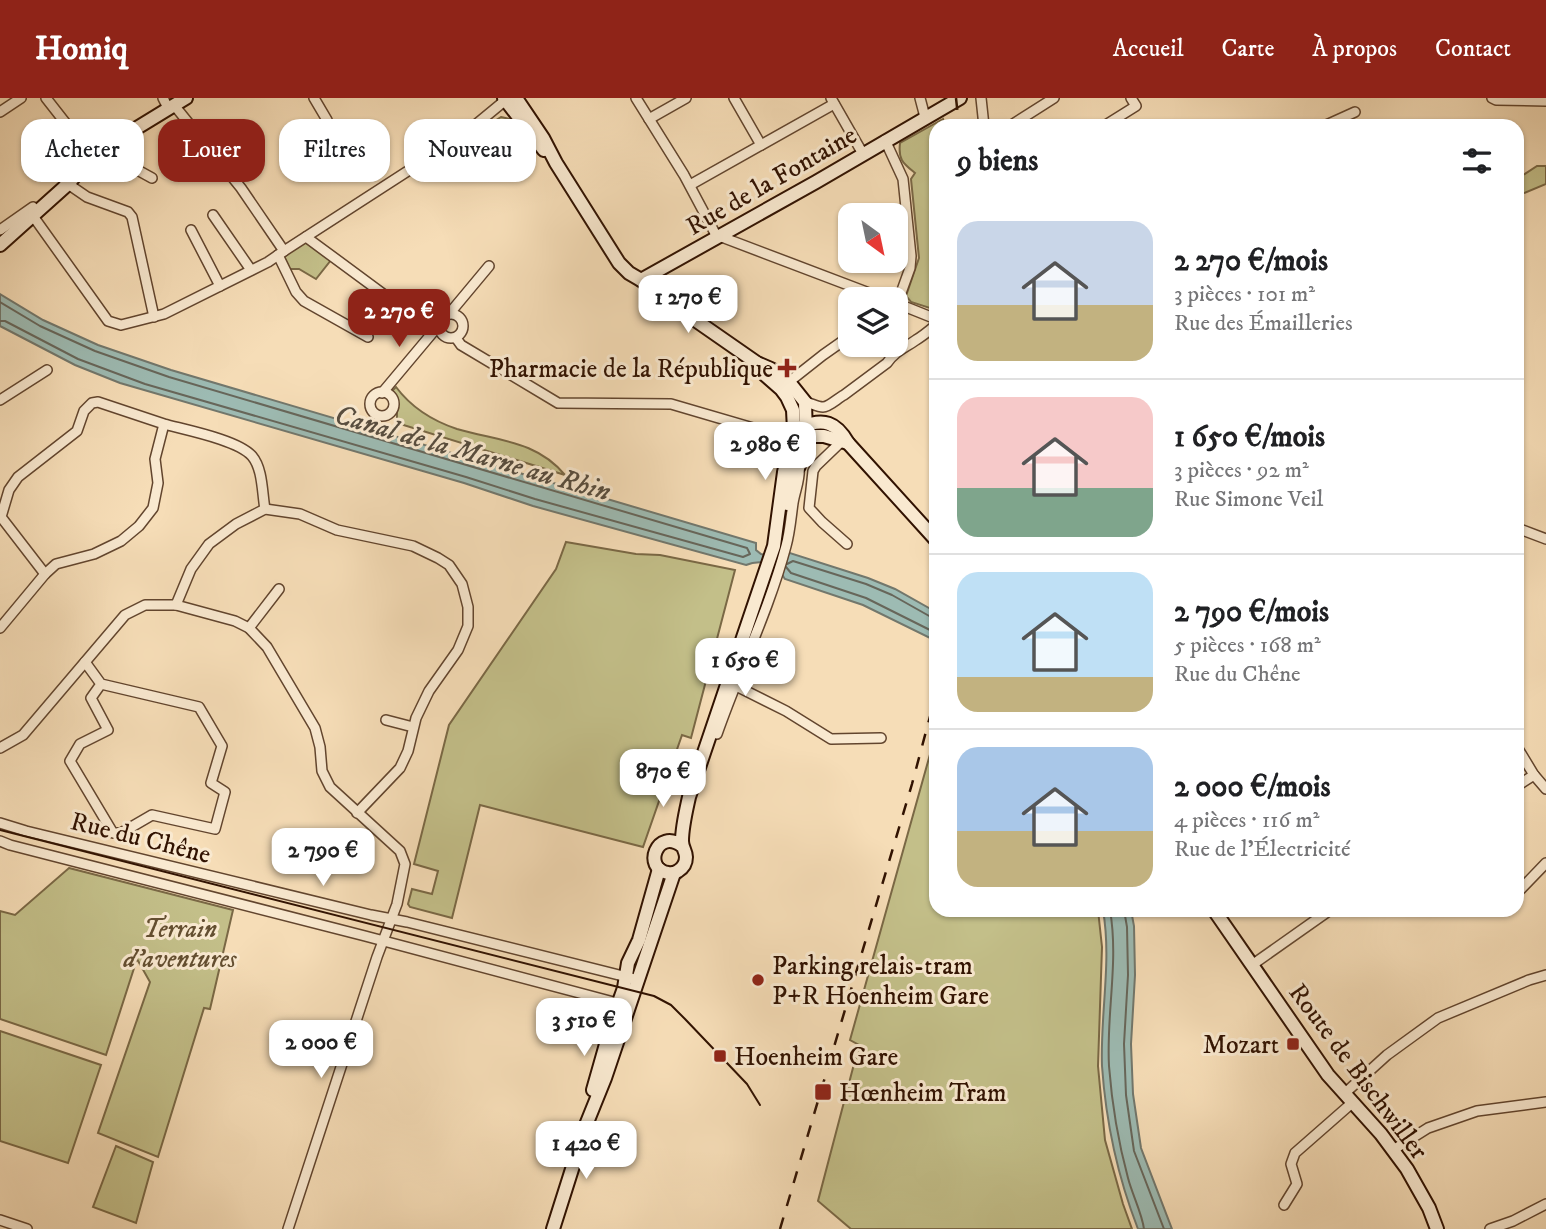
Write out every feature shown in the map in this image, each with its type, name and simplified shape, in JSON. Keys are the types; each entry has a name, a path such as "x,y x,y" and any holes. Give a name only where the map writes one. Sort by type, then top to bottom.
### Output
{"main road":[{"path":"144,122 168,104 186,98"},
{"path":"508,98 543,138 619,263 680,310 757,363 765,375 805,402 799,466 794,471 768,582 721,699 689,797 682,833 685,864 674,873 632,978 605,1078 586,1125 553,1228"},
{"name":"Rue de la Fontaine","path":"641,279 960,98"},
{"path":"0,245 68,184"},
{"path":"778,544 784,472 802,430 785,386"},
{"path":"802,430 845,442 929,532"},
{"path":"669,841 682,806 689,797"},
{"path":"674,873 659,869 654,854 660,845 669,841 682,846"},
{"path":"632,978 628,963 639,940 659,869"},
{"name":"Route de Bischwiller","path":"1219,917 1319,1063 1394,1150 1420,1189 1437,1229"}],"street":[{"path":"0,112 21,98"},
{"path":"46,98 62,119"},
{"path":"314,98 326,119"},
{"path":"33,216 108,321 121,325 154,317 281,253 462,136 508,98"},
{"path":"636,98 690,185 718,237 853,287"},
{"path":"649,119 685,98"},
{"path":"734,98 761,145"},
{"path":"920,98 925,117"},
{"path":"981,98 983,119"},
{"path":"1021,119 1054,98"},
{"path":"1115,119 1136,106 1131,98"},
{"path":"1492,98 1546,101"},
{"path":"690,185 833,101 863,154"},
{"path":"168,104 190,124 241,188 281,253 296,292 304,300 368,337"},
{"path":"1340,119 1355,112"},
{"path":"886,140 903,179 911,256 903,287"},
{"path":"144,174 152,178"},
{"path":"0,230 27,213 57,187 68,184 87,197 128,212 132,217 154,317"},
{"path":"213,215 251,270"},
{"path":"191,230 220,286"},
{"path":"306,237 390,299"},
{"path":"382,393 442,318 449,314 489,266"},
{"path":"908,308 929,316"},
{"path":"439,325 443,336 449,339 456,338 462,332 463,321 457,315 449,314"},
{"path":"805,402 826,407 887,363 892,355 904,346 929,330"},
{"path":"456,338 461,345 558,403 671,404 777,435 802,430"},
{"path":"785,386 838,344"},
{"path":"0,400 47,370"},
{"path":"45,574 0,518 9,491 18,477 77,431 84,411 92,403 98,402 239,445 253,457 259,472 265,509"},
{"path":"0,628 56,564 94,554 121,541 139,526 153,508 158,483 155,459 164,424"},
{"path":"845,442 813,471 809,508 846,544"},
{"path":"176,605 191,569 209,544 236,524 265,509 300,514 337,530 412,546 449,565 462,584 468,607 468,626 458,650 429,691 413,727 408,751 400,768 357,813"},
{"path":"1524,531 1546,539"},
{"path":"689,797 699,784 768,582"},
{"path":"249,628 279,589"},
{"path":"0,748 23,735 125,615 145,605 176,605 235,621 249,628 267,647 315,728 322,771 330,788 400,851 405,864 397,904 376,957 288,1229"},
{"path":"85,662 101,684 199,707 222,746 211,783 225,792 215,829 152,816 121,833 113,833 70,761 80,744 108,730 91,698 101,684"},
{"path":"734,685 786,711 831,738 881,738"},
{"path":"386,720 413,727"},
{"path":"1524,759 1546,789"},
{"path":"1524,781 1534,775"},
{"name":"Rue du Chêne","path":"0,823 632,978"},
{"name":"Rue du Chêne","path":"0,841 624,1005"},
{"path":"1524,886 1546,863"},
{"path":"1252,965 1321,917"},
{"path":"1284,1205 1297,1184 1291,1164 1295,1153 1387,1055 1438,1018 1546,975"},
{"path":"1394,1150 1428,1128 1477,1111 1546,1102"},
{"path":"1490,1229 1546,1204"},
{"path":"0,1220 27,1229"}],"green space":[{"path":"929,127 929,308 908,298 908,290 919,258 911,179 915,173 902,161 900,143"},
{"path":"1537,166 1546,166 1546,184 1524,193 1524,174"},
{"path":"305,242 331,260 316,279 299,269 288,269 282,257"},
{"path":"396,387 416,407 439,422 529,448 554,463 565,475 397,423 397,400 391,392"},
{"path":"566,542 636,554 660,555 735,570 691,738 682,735 643,847 480,805 452,918 410,907 408,904 412,889 432,894 438,871 414,864 449,725 556,569"},
{"path":"929,758 929,917 1099,917 1102,947 1098,1066 1105,1140 1132,1229 851,1229 818,1201 859,1045 850,1040"},
{"name":"Terrain d'aventures","path":"69,868 233,910 210,1009 204,1008 158,1157 98,1133 150,982 137,959 106,1055 0,1019 0,911 15,915"},
{"path":"0,1031 101,1065 68,1163 0,1141"},
{"path":"116,1146 153,1162 136,1223 93,1207"}],"water":[{"path":"0,294 43,320 98,345 171,370 756,543 756,550 761,554 781,559 790,553 868,578 929,608 929,638 863,605 785,579 779,569 770,564 758,562 746,565 533,506 464,483 120,383 75,365 0,326"},
{"path":"1104,917 1132,917 1135,975 1131,1044 1133,1094 1141,1148 1172,1229 1138,1229 1114,1149 1102,1066"}],"tram line":[{"path":"0,830 654,996 671,1005 685,1019 747,1084 760,1105"}],"railway":[{"path":"956,98 958,119"},
{"path":"780,1229 929,720"}],"place":[{"name":"Pharmacie de la République","path":"787,368"},
{"name":"Parking relais-tram P+R Hoenheim Gare","path":"758,980"},
{"name":"Mozart","path":"1293,1044"},
{"name":"Hoenheim Gare","path":"720,1056"},
{"name":"Hœnheim Tram","path":"823,1092"}],"water label":[{"name":"Canal de la Marne au Rhin","path":"473,452"}]}
